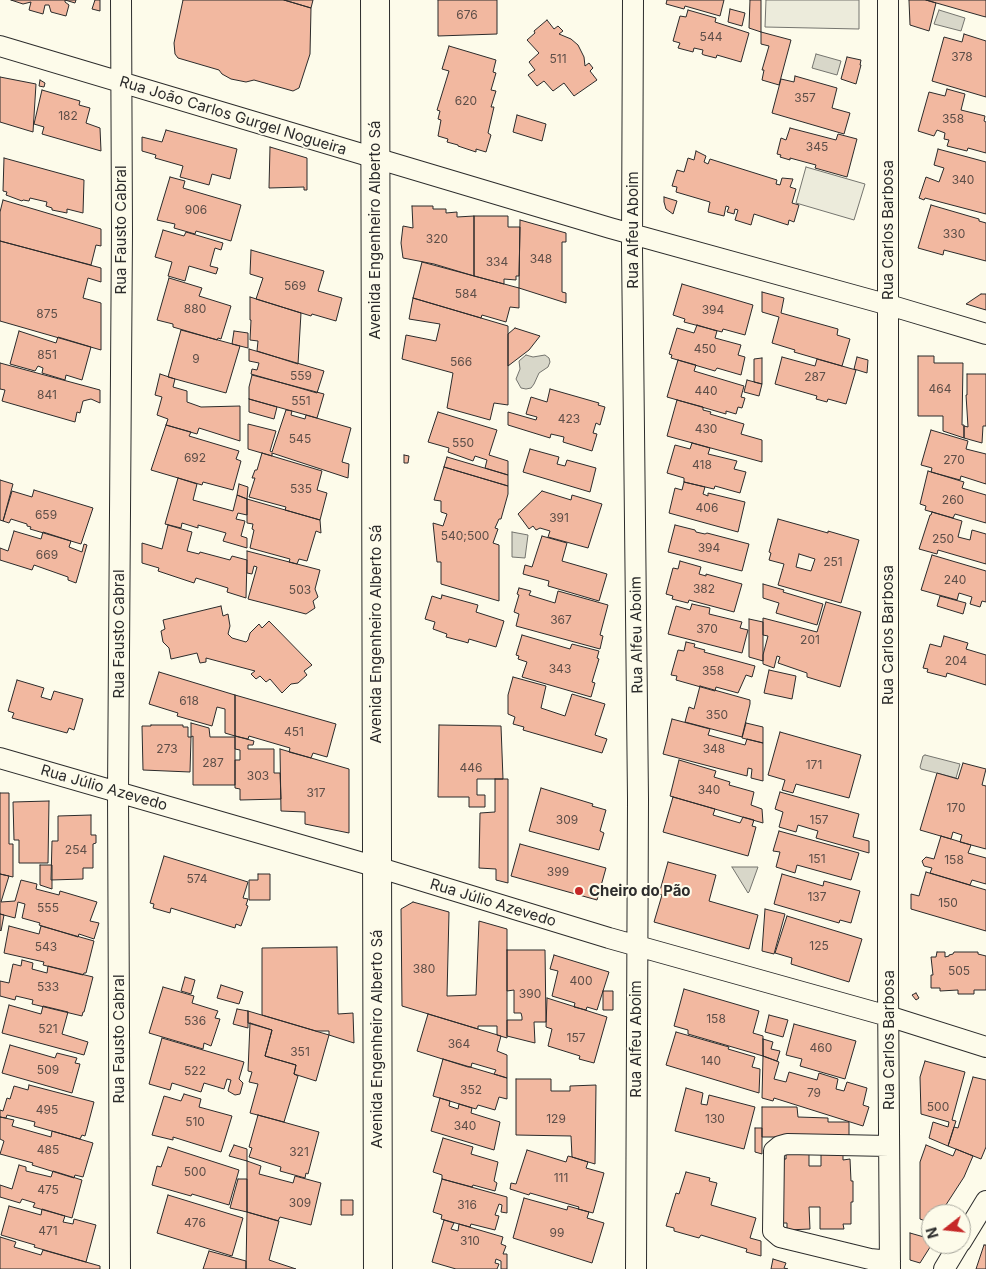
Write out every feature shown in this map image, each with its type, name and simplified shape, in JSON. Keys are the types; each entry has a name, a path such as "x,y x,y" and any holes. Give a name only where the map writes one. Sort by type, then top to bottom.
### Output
{"main road":[{"name":"Avenida Engenheiro Alberto Sá","path":"375,0 378,1269"}],"street":[{"name":"Rua Fausto Cabral","path":"120,1269 118,792 121,0"},
{"name":"Rua Alfeu Aboim","path":"633,0 632,234 638,799 636,1269"},
{"name":"Rua Carlos Barbosa","path":"888,0 888,1016 890,1265"},
{"name":"Rua João Carlos Gurgel Nogueira","path":"0,46 632,234 889,305 986,334"},
{"name":"Rua Júlio Azevedo","path":"0,758 377,867 637,946 888,1016 986,1047"},
{"path":"889,1146 787,1144 780,1146 774,1151 773,1231 780,1238 890,1265"},
{"path":"971,1225 986,1200"},
{"path":"944,1269 953,1254"}],"shaded area":[{"path":"766,0 859,0 859,29 765,27"},
{"path":"939,10 965,18 961,31 934,24"},
{"path":"816,54 841,61 837,75 812,68"},
{"path":"806,167 865,184 854,220 796,203"},
{"path":"526,355 533,357 545,355 549,358 550,362 548,367 539,373 531,388 526,389 521,388 516,379 520,369 519,361"},
{"path":"512,532 528,535 525,558 512,557"},
{"path":"923,756 960,764 956,778 921,769"},
{"path":"732,867 758,867 748,893"}],"building":[{"path":"11,0 65,0 69,5 66,16 51,12 49,5 45,5 43,14 29,10 31,2 23,4"},
{"path":"65,0 76,0 75,3"},
{"path":"95,0 100,0 100,11 92,9"},
{"path":"183,0 284,0 311,8 310,54 299,88 293,91 254,80 246,82 231,79 219,70 178,58 175,54 174,43"},
{"path":"284,0 313,0 311,8"},
{"path":"438,0 497,0 497,34 438,36"},
{"path":"667,0 724,0 720,16 685,6 684,9 666,4"},
{"path":"750,0 761,0 761,32 749,28"},
{"path":"909,0 926,0 936,3 929,31 910,25"},
{"path":"926,0 986,0 986,17 982,16"},
{"path":"730,9 745,13 742,26 728,22"},
{"path":"688,10 716,18 715,22 749,33 741,62 717,55 716,58 704,55 702,54 703,50 694,48 693,52 678,48 680,43 673,41 680,16 686,17"},
{"path":"547,20 554,29 558,26 563,31 559,34 571,39 578,45 584,57 585,66 589,63 593,68 590,71 597,80 574,96 564,83 553,91 544,81 537,86 528,75 535,70 529,62 539,53 527,40"},
{"path":"761,32 791,40 779,85 762,80 764,70 762,70 769,46 761,44"},
{"path":"964,34 986,41 986,97 932,81 944,37 962,42"},
{"path":"449,46 496,60 493,72 496,73 491,90 496,91 491,107 494,107 488,133 491,135 486,152 476,149 476,152 458,146 447,142 448,139 438,136 441,120 438,119 440,111 437,110 449,71 442,69"},
{"path":"847,57 861,60 856,84 841,79"},
{"path":"795,76 837,88 832,108 850,113 844,134 772,113 781,79 794,82"},
{"path":"0,77 36,84 33,132 0,122"},
{"path":"40,80 45,83 44,87 39,86"},
{"path":"947,89 965,94 961,110 985,116 986,153 968,148 967,151 947,146 949,140 944,139 945,133 937,130 934,136 918,131 929,92 945,96"},
{"path":"42,90 80,101 79,105 90,108 86,123 100,128 101,151 42,134 44,127 34,124"},
{"path":"517,115 546,124 542,141 513,132"},
{"path":"790,128 836,140 838,134 857,139 847,177 815,168 816,165 780,157 781,155 777,154 781,138 786,140"},
{"path":"166,130 237,149 230,179 212,174 209,185 180,177 183,166 155,158 156,155 142,151 142,137 162,142"},
{"path":"270,147 307,158 307,190 304,190 304,187 269,188"},
{"path":"938,149 986,162 986,214 919,198 926,177 939,182 944,168 934,165"},
{"path":"696,151 706,156 704,162 708,164 710,159 777,180 776,184 780,185 782,178 793,179 790,187 796,189 792,203 799,205 794,222 789,220 788,225 754,214 751,225 735,220 738,210 735,209 734,214 727,212 729,207 726,206 724,216 708,212 710,202 676,192 677,187 672,186 677,170 684,172 688,158 694,160"},
{"path":"4,158 84,180 83,213 67,209 67,213 52,210 52,208 46,206 47,202 30,198 29,201 22,201 6,195 7,192 3,191"},
{"path":"170,177 185,181 183,188 241,205 231,241 196,231 195,234 174,228 175,224 157,220"},
{"path":"664,197 677,201 673,214 666,209"},
{"path":"3,200 101,229 101,246 96,245 91,265 0,241 0,212"},
{"path":"931,205 979,219 979,221 986,223 986,261 944,250 943,255 918,248"},
{"path":"412,206 433,206 433,209 446,209 446,213 457,212 457,217 474,216 474,276 434,264 403,258 401,243 403,226 413,228"},
{"path":"474,216 508,216 508,227 520,227 519,276 516,276 516,280 504,279 504,284 474,276"},
{"path":"520,220 566,233 566,242 562,242 562,292 566,293 566,303 519,288"},
{"path":"163,230 184,236 186,232 223,243 221,250 215,248 210,266 218,268 216,274 189,266 185,281 168,276 172,262 155,257"},
{"path":"0,241 101,268 101,282 88,278 83,298 101,303 101,350 0,321"},
{"path":"251,250 324,271 318,291 342,298 336,321 312,314 311,316 256,299 263,278 250,274"},
{"path":"422,262 519,288 519,308 510,307 506,322 482,315 481,318 413,298"},
{"path":"169,278 202,288 199,296 231,306 221,339 218,338 217,340 173,327 173,324 157,320"},
{"path":"682,284 753,305 745,335 723,329 722,332 684,322 685,319 673,315"},
{"path":"762,292 784,298 781,313 838,329 837,335 850,339 842,366 794,352 795,350 772,343 779,317 762,312"},
{"path":"981,294 986,294 986,310 966,304"},
{"path":"250,297 301,313 298,364 257,351 258,341 250,340"},
{"path":"413,298 508,326 508,405 494,403 490,420 447,408 453,373 402,359 406,335 436,341 440,324 409,319"},
{"path":"697,325 717,331 715,338 741,345 738,355 745,357 741,375 717,368 715,371 671,358 672,355 669,354 677,328 694,333"},
{"path":"515,328 540,336 529,350 508,366 508,334"},
{"path":"181,330 240,346 226,393 168,377"},
{"path":"19,331 56,343 58,337 91,347 82,380 66,375 65,380 42,373 43,368 38,366 35,371 10,364"},
{"path":"234,331 248,333 248,348 232,344"},
{"path":"249,349 324,371 317,393 251,374 252,369 257,370 259,363 249,361"},
{"path":"918,356 934,356 934,363 963,363 962,425 964,425 964,438 943,431 943,416 918,416"},
{"path":"782,357 815,366 817,359 856,370 846,404 828,399 827,402 816,399 817,396 775,384"},
{"path":"857,357 868,360 867,373 854,369"},
{"path":"762,358 762,384 754,382 754,359"},
{"path":"678,360 696,365 694,371 744,386 741,397 745,398 742,408 738,407 736,414 726,411 726,414 667,397"},
{"path":"0,363 100,390 100,403 91,399 83,401 80,413 77,412 75,422 2,401 5,390 0,389"},
{"path":"160,374 175,379 173,387 187,391 187,402 201,407 240,406 240,441 199,428 197,434 166,425 168,419 157,415 162,397 155,395"},
{"path":"967,374 986,374 986,426 983,426 982,443 964,438 964,426 968,427"},
{"path":"252,375 324,394 317,418 249,399"},
{"path":"747,380 762,384 759,396 744,392"},
{"path":"550,389 599,403 598,405 605,407 600,425 596,423 593,433 597,434 592,451 563,442 564,437 551,434 550,438 508,425 508,412 536,420 537,417 526,414 531,397 547,402"},
{"path":"249,399 277,407 274,419 249,412"},
{"path":"677,400 703,407 703,410 711,412 710,414 744,424 741,434 762,440 762,462 667,436"},
{"path":"286,410 292,411 291,415 305,419 306,415 351,428 342,462 349,464 348,478 272,453 272,456 248,449 248,424 276,431 270,451 272,452"},
{"path":"438,412 497,430 489,455 508,461 508,475 485,468 487,460 475,456 473,461 448,452 449,448 428,442"},
{"path":"166,425 191,432 189,436 239,451 236,459 241,461 233,490 203,482 202,485 151,470"},
{"path":"931,430 968,441 966,449 986,454 986,484 961,476 960,480 931,472 932,468 921,465"},
{"path":"692,443 710,448 708,454 737,461 734,469 746,472 740,493 715,486 714,489 684,482 684,478 667,473 675,445 690,449"},
{"path":"530,449 559,457 557,464 565,466 567,460 596,468 590,492 523,472"},
{"path":"262,453 322,471 317,490 327,493 320,520 285,510 286,507 249,497 255,478 252,478 255,470 257,470"},
{"path":"404,455 409,456 408,463 404,463"},
{"path":"447,457 508,475 508,486 444,467"},
{"path":"444,467 508,486 508,494 501,519 499,519 495,528 498,529 493,543 499,545 499,601 441,584 441,562 437,562 433,523 443,526 447,514 441,512 441,501 434,500"},
{"path":"928,471 964,482 962,488 986,495 986,523 955,514 953,518 925,510 926,506 920,504"},
{"path":"178,478 197,484 193,500 233,511 237,495 247,499 247,515 238,513 236,519 245,521 241,536 247,538 247,548 223,541 226,533 198,525 198,528 182,523 181,528 165,524"},
{"path":"0,480 13,484 3,521 0,520"},
{"path":"684,482 705,487 703,494 708,496 708,493 745,502 738,532 669,513 675,488 682,490"},
{"path":"239,484 248,487 247,499 237,495"},
{"path":"34,490 93,508 81,544 30,529 31,527 27,526 27,524 11,519 9,523 3,521 12,491 32,497"},
{"path":"542,491 571,500 572,495 602,504 588,548 548,537 550,531 540,528 536,530 533,526 529,529 518,514"},
{"path":"247,499 320,520 321,533 316,531 307,561 299,559 297,564 289,562 290,559 250,548 254,530 252,529 253,524 247,523"},
{"path":"932,512 962,521 958,537 970,540 972,530 986,534 986,564 938,550 937,554 919,549"},
{"path":"778,519 859,540 841,603 778,585 784,564 769,560 771,553 769,552","holes":["799,554 815,559 811,571 796,567"]},
{"path":"168,525 192,532 187,551 199,554 200,552 230,560 232,556 247,560 246,598 227,592 228,588 196,578 194,583 158,571 159,568 142,563 142,543 162,549"},
{"path":"675,525 695,530 696,532 749,544 742,571 668,552"},
{"path":"14,531 41,539 43,532 71,541 69,547 82,552 84,544 87,545 76,583 68,580 68,577 34,565 32,570 0,560 0,548 8,551"},
{"path":"542,536 567,543 562,561 607,574 599,601 548,586 549,581 523,574 525,565 532,567"},
{"path":"247,551 320,570 315,589 318,597 313,601 315,608 306,614 248,599 257,567 254,566 252,574 247,573"},
{"path":"932,555 986,571 986,602 982,601 980,607 970,604 972,597 959,593 957,600 921,590"},
{"path":"680,561 701,567 699,574 706,576 706,574 742,584 734,612 689,600 688,603 672,599 673,596 666,594 673,568 678,569"},
{"path":"763,584 823,604 817,625 776,613 779,603 763,598"},
{"path":"519,588 531,591 529,595 555,603 558,591 608,605 600,635 603,636 600,649 516,626 519,614 514,612"},
{"path":"442,595 478,605 476,612 504,621 496,647 469,639 468,643 446,637 447,634 433,629 435,622 425,619 432,596 441,599"},
{"path":"940,596 966,603 963,614 937,606"},
{"path":"826,602 861,612 840,687 807,677 807,673 778,663 780,657 777,656 774,668 763,664 763,655 768,636 763,635 763,618 817,632"},
{"path":"692,604 710,608 709,614 742,622 740,628 748,630 742,653 668,634 676,606 690,610"},
{"path":"221,606 223,616 228,614 230,626 228,634 232,638 246,642 250,633 259,624 262,628 269,621 312,665 304,671 307,675 298,683 291,684 282,693 270,679 266,682 260,676 256,679 251,674 255,671 206,658 206,662 200,663 197,653 171,659 169,648 163,642 161,631 165,629 163,620"},
{"path":"749,619 763,622 763,661 749,657"},
{"path":"522,635 570,649 572,644 599,651 597,658 599,659 592,682 595,683 591,697 522,677 527,662 518,659 519,656 516,655"},
{"path":"944,636 968,643 966,649 986,655 986,685 947,673 946,677 927,672 928,669 923,668 930,644 941,647"},
{"path":"686,642 695,644 694,647 705,650 704,652 755,666 752,677 746,675 738,693 716,687 715,691 676,680 677,676 671,675 678,650 684,651"},
{"path":"769,670 796,676 792,699 764,693"},
{"path":"159,672 235,695 235,736 225,733 225,709 217,707 212,726 177,716 178,713 149,704"},
{"path":"513,677 546,686 541,708 565,716 572,694 605,704 595,735 607,739 602,753 523,730 524,727 513,724 515,717 508,714 508,695"},
{"path":"17,680 44,688 41,697 51,700 54,691 83,699 74,730 69,728 67,733 12,718 14,713 8,711"},
{"path":"700,686 750,700 742,737 685,722 689,707 694,709"},
{"path":"235,695 336,724 327,757 313,753 311,758 289,752 290,748 249,736 248,739 235,736"},
{"path":"672,719 710,729 708,735 745,745 747,739 763,743 763,781 751,778 752,769 748,768 747,776 663,754"},
{"path":"191,723 209,728 210,737 235,737 235,785 193,785 193,736 191,737"},
{"path":"746,723 763,727 763,743 742,738"},
{"path":"183,725 183,727 188,727 188,737 191,737 190,772 143,770 142,726"},
{"path":"439,725 501,726 503,779 477,779 477,795 485,795 485,807 469,807 469,797 438,797"},
{"path":"780,732 861,755 849,798 796,784 793,793 782,790 785,780 768,775"},
{"path":"235,736 254,741 253,745 248,745 248,749 274,749 274,773 280,773 281,799 240,800 240,789 235,788 235,760 240,760 240,750 235,749"},
{"path":"280,749 349,769 349,833 305,824 305,812 281,811"},
{"path":"679,760 716,771 714,777 730,782 729,785 754,792 751,805 762,809 763,823 670,796"},
{"path":"963,763 986,769 982,785 986,786 986,849 960,842 962,835 953,832 951,839 920,830 937,773 958,779"},
{"path":"495,779 508,779 508,883 496,880 496,869 479,868 480,813 495,812"},
{"path":"541,788 593,804 592,806 606,810 600,831 604,833 599,850 529,831"},
{"path":"780,792 859,814 853,837 869,841 869,853 816,838 818,831 798,825 796,832 779,827 783,812 775,809"},
{"path":"0,793 9,793 9,844 13,844 13,877 0,874"},
{"path":"673,797 715,809 713,815 740,823 743,817 754,820 752,826 756,827 748,856 663,832"},
{"path":"49,801 48,863 19,863 19,840 14,840 13,802"},
{"path":"91,815 91,835 96,835 96,843 93,844 93,868 83,868 83,879 51,880 52,841 58,841 58,816"},
{"path":"779,831 859,853 851,880 797,865 795,873 776,867 780,852 773,851"},
{"path":"941,836 971,845 968,853 986,858 986,884 972,880 970,885 930,873 932,868 924,866 922,861 926,857 934,859"},
{"path":"520,844 606,868 597,900 511,876"},
{"path":"164,856 248,882 243,898 248,899 246,905 248,906 241,926 236,924 235,928 171,908 170,913 153,908 154,904 150,903"},
{"path":"668,862 716,875 709,901 758,915 749,949 654,922 662,895 659,894"},
{"path":"40,865 52,865 52,889 40,885"},
{"path":"926,872 986,890 986,931 911,909 911,894 919,896"},
{"path":"0,874 9,876 1,902 15,901 21,880 37,884 36,889 59,895 60,891 97,902 90,921 99,923 94,939 79,934 78,937 22,918 25,904 18,902 15,918 0,914"},
{"path":"258,874 270,874 270,900 249,900 249,880 258,880"},
{"path":"782,874 823,886 824,881 860,891 851,923 840,920 839,923 774,904"},
{"path":"413,902 449,912 447,996 476,995 479,921 507,929 507,1038 497,1035 497,1026 478,1026 478,1029 402,1006 401,909"},
{"path":"765,909 785,914 774,954 762,951"},
{"path":"0,914 4,915 1,931 0,930"},
{"path":"787,916 862,939 849,982 791,964 792,958 775,953"},
{"path":"9,926 39,934 41,926 94,941 86,973 83,975 43,965 44,962 4,953"},
{"path":"337,947 338,1014 353,1013 354,1043 329,1035 329,1031 316,1031 262,1015 262,948"},
{"path":"507,950 545,950 546,1022 534,1022 535,1043 507,1036 507,1020 522,1020 522,1017 521,1013 514,1013 514,990 507,991"},
{"path":"937,952 945,952 945,957 954,952 978,952 978,954 986,956 986,990 974,990 974,994 958,994 958,990 940,991 940,988 931,988 931,975 933,975 931,957 936,957"},
{"path":"554,955 609,972 597,1010 587,1007 586,1010 574,1007 575,1003 552,996 558,971 550,969"},
{"path":"22,960 33,963 32,969 47,973 48,966 93,977 82,1016 32,1004 33,1000 16,996 15,1000 0,996 0,981 9,983 13,964 21,966"},
{"path":"185,977 195,980 191,994 181,991"},
{"path":"221,985 243,992 239,1004 217,998"},
{"path":"163,987 194,996 192,1003 218,1011 215,1018 220,1019 211,1046 204,1043 203,1049 149,1033"},
{"path":"684,989 759,1011 753,1033 763,1036 763,1056 688,1034 688,1030 674,1026"},
{"path":"603,991 613,991 613,1010 603,1010"},
{"path":"916,993 919,998 916,1000 912,995"},
{"path":"547,998 607,1017 594,1063 579,1059 580,1056 548,1046 552,1029 546,1027"},
{"path":"9,1005 41,1014 43,1006 68,1012 62,1034 88,1042 84,1055 2,1033"},
{"path":"237,1009 248,1011 248,1028 233,1024"},
{"path":"248,1011 329,1035 316,1081 294,1074 296,1065 265,1056 272,1030 248,1023"},
{"path":"428,1014 501,1036 497,1051 507,1055 507,1078 494,1074 496,1070 472,1063 471,1067 468,1067 417,1051"},
{"path":"769,1015 788,1020 783,1037 765,1032"},
{"path":"250,1023 272,1030 265,1056 296,1065 294,1074 298,1076 284,1122 250,1113 258,1084 249,1082 252,1072 248,1071"},
{"path":"794,1024 856,1041 845,1079 800,1066 802,1059 786,1055"},
{"path":"676,1032 729,1047 728,1049 755,1057 752,1067 760,1069 759,1093 666,1065"},
{"path":"162,1038 244,1062 239,1079 243,1083 240,1094 235,1095 228,1091 231,1080 227,1079 224,1089 204,1083 201,1092 172,1083 170,1090 149,1084"},
{"path":"763,1039 773,1042 771,1049 780,1051 777,1061 763,1056"},
{"path":"10,1045 55,1058 57,1053 77,1058 75,1063 80,1064 72,1093 2,1073"},
{"path":"763,1056 779,1062 774,1079 786,1082 789,1072 817,1080 819,1073 838,1079 836,1089 844,1091 847,1082 867,1088 863,1105 869,1107 863,1126 774,1098 773,1101 762,1098"},
{"path":"443,1059 507,1078 507,1099 499,1097 495,1110 478,1105 476,1109 433,1096"},
{"path":"925,1061 965,1072 952,1120 956,1121 948,1146 929,1138 933,1122 948,1127 949,1122 921,1114 920,1077"},
{"path":"973,1077 986,1080 986,1147 981,1159 948,1146 954,1127 958,1128"},
{"path":"516,1079 551,1079 551,1091 570,1091 570,1086 596,1085 595,1164 572,1157 571,1136 516,1135"},
{"path":"29,1085 94,1102 85,1136 82,1135 80,1139 34,1126 35,1122 7,1115 6,1118 0,1117 0,1110 3,1111 7,1098 10,1099 14,1086 28,1090"},
{"path":"686,1088 703,1093 701,1104 707,1105 709,1095 755,1107 744,1149 675,1131"},
{"path":"184,1094 201,1099 199,1107 232,1116 221,1152 173,1137 173,1140 152,1135 164,1096 181,1101"},
{"path":"440,1098 450,1101 449,1106 458,1109 459,1104 472,1108 471,1113 500,1122 494,1150 431,1131"},
{"path":"762,1107 797,1107 798,1117 828,1118 828,1122 849,1122 849,1137 762,1137"},
{"path":"258,1115 319,1132 308,1174 306,1173 305,1178 280,1171 281,1167 249,1157 252,1148 249,1147"},
{"path":"0,1117 14,1120 12,1126 51,1137 52,1131 93,1143 83,1177 75,1175 74,1178 32,1165 33,1163 0,1154 4,1141 0,1139"},
{"path":"755,1128 762,1128 762,1154 755,1152"},
{"path":"443,1138 473,1147 471,1154 498,1162 494,1181 497,1183 495,1191 442,1179 442,1175 433,1172"},
{"path":"234,1145 247,1149 247,1161 229,1156"},
{"path":"926,1145 953,1156 956,1149 973,1156 964,1177 946,1204 921,1204 921,1219 920,1219 920,1162"},
{"path":"168,1147 239,1170 229,1205 152,1185 157,1166 161,1167"},
{"path":"527,1150 566,1162 568,1156 572,1157 588,1162 586,1168 604,1173 593,1213 578,1209 579,1207 510,1189 511,1183 516,1184"},
{"path":"786,1153 809,1153 809,1166 821,1166 821,1154 843,1153 843,1160 850,1159 851,1181 853,1181 851,1224 843,1224 844,1229 820,1229 820,1207 809,1207 810,1229 787,1230 787,1223 780,1223 779,1159 786,1159"},
{"path":"247,1161 261,1166 259,1174 293,1183 295,1176 321,1183 311,1225 280,1217 278,1221 247,1212"},
{"path":"19,1165 26,1167 26,1171 51,1177 53,1171 82,1180 72,1218 33,1207 35,1203 22,1199 20,1203 0,1197 0,1185 12,1189"},
{"path":"686,1172 710,1178 709,1181 717,1183 711,1205 756,1218 750,1238 761,1241 761,1256 746,1252 747,1249 701,1235 699,1238 674,1231 674,1228 666,1226 676,1193 679,1194"},
{"path":"238,1179 247,1179 247,1212 230,1208"},
{"path":"442,1179 507,1197 507,1213 501,1212 502,1205 499,1204 495,1215 499,1216 495,1230 471,1224 470,1227 441,1219 442,1215 433,1212"},
{"path":"168,1195 243,1218 232,1256 157,1233"},
{"path":"524,1198 567,1210 568,1206 589,1212 587,1218 604,1223 592,1263 513,1238"},
{"path":"341,1200 353,1200 353,1215 341,1215"},
{"path":"9,1206 41,1215 42,1209 65,1216 63,1222 73,1224 74,1219 96,1225 86,1262 1,1235"},
{"path":"247,1212 279,1221 269,1260 296,1269 246,1269"},
{"path":"444,1220 454,1223 451,1229 458,1231 459,1224 503,1237 501,1244 506,1246 503,1254 507,1254 507,1269 501,1269 501,1261 496,1259 495,1263 499,1264 497,1269 456,1269 432,1262"},
{"path":"910,1233 921,1236 921,1254 926,1254 920,1263 910,1260"},
{"path":"0,1237 16,1242 14,1247 41,1255 43,1250 100,1266 100,1269 0,1269"},
{"path":"984,1245 986,1245 986,1269 976,1269"},
{"path":"209,1251 246,1261 246,1269 203,1269"},
{"path":"773,1259 786,1263 784,1268 788,1269 771,1269"}],"place":[{"name":"Cheiro do Pão","path":"579,891"}]}
